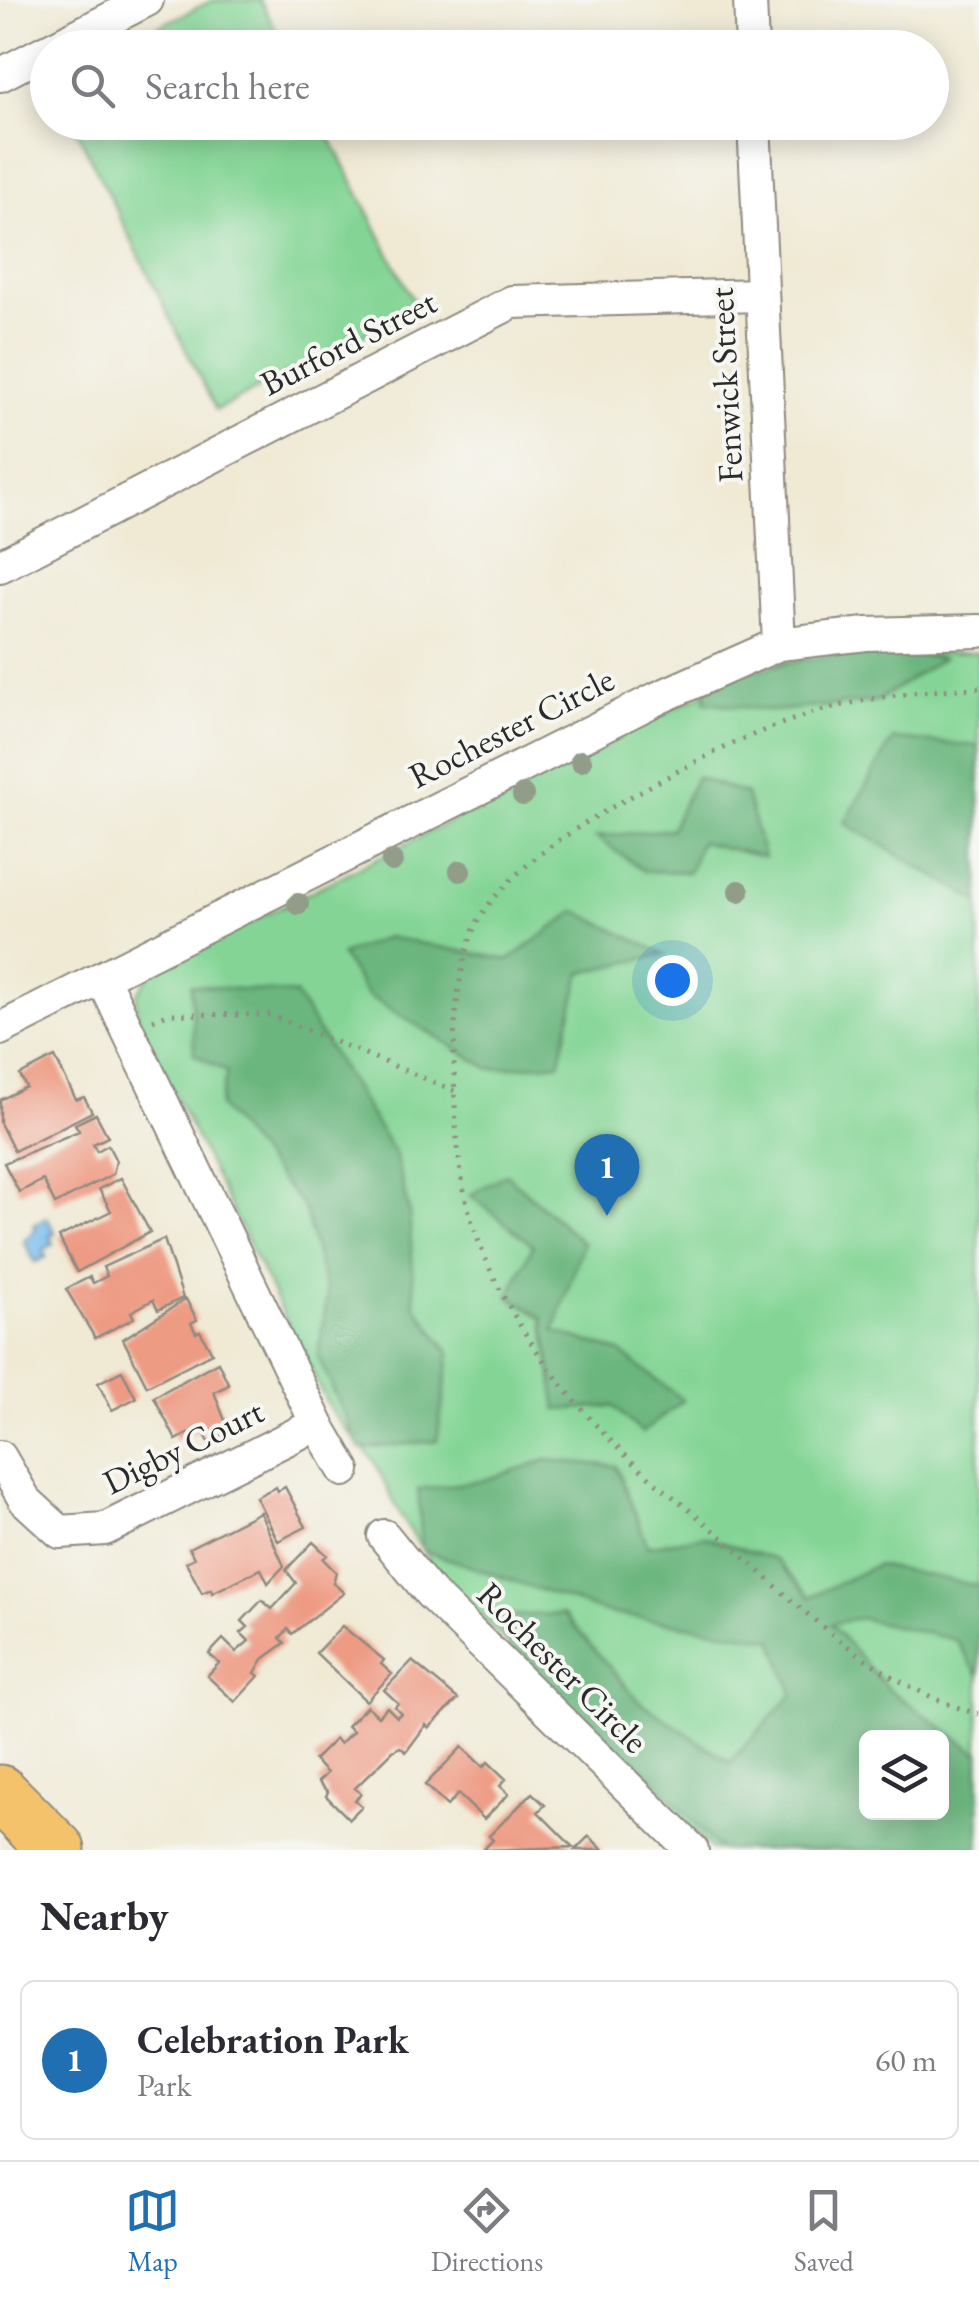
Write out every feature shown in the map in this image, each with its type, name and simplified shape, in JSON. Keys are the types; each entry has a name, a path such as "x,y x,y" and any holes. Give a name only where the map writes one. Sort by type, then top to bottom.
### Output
{"highway":[{"path":"0,1793 57,1850"}],"street":[{"path":"87,30 146,0"},
{"path":"750,0 751,30"},
{"path":"0,74 30,59"},
{"name":"Fenwick Street","path":"755,140 778,644"},
{"name":"Burford Street","path":"0,566 512,302 760,295"},
{"name":"Rochester Circle","path":"0,1028 658,698 778,644 866,634 979,631"},
{"path":"103,979 318,1424 344,1470"},
{"name":"Digby Court","path":"0,1457 26,1500 60,1532 105,1529 318,1424"},
{"name":"Rochester Circle","path":"384,1536 430,1593 692,1850"}],"path":[{"path":"979,688 867,700 803,713 753,732 604,811 515,874 482,912 464,965 454,1039 458,1151 470,1214 498,1286 540,1354 614,1444 834,1638 896,1676 979,1714"},
{"path":"128,1032 167,1014 270,1015 455,1091"}],"green space":[{"path":"213,0 260,0 276,30 152,30"},
{"path":"81,140 332,140 417,308 216,410"},
{"path":"857,649 943,658 877,701 773,711 705,702 706,679"},
{"path":"979,652 979,1850 712,1850 439,1575 399,1513 375,1462 332,1413 137,1019 136,995 151,972 723,684 780,662 854,653"},
{"path":"893,739 979,746 979,902 845,823"},
{"path":"696,777 746,794 764,857 700,842 689,872 644,871 596,837 671,829"},
{"path":"576,911 664,954 581,973 559,1063 490,1069 367,995 341,955 387,937 509,960"},
{"path":"191,985 295,994 395,1154 409,1212 415,1305 450,1353 437,1441 360,1449 318,1356 327,1296 304,1208 219,1106 227,1072 194,1054"},
{"path":"506,1174 583,1243 554,1331 620,1352 683,1400 642,1433 613,1406 557,1410 543,1318 509,1296 533,1245 470,1195"},
{"path":"547,1460 616,1466 648,1546 703,1536 776,1560 810,1597 877,1565 979,1586 979,1676 956,1640 859,1618 831,1624 887,1688 946,1730 859,1730 859,1820 949,1820 949,1732 979,1754 979,1850 720,1850 653,1779 514,1660 497,1616 563,1614 640,1702 730,1762 793,1694 773,1639 608,1613 422,1550 418,1489 481,1481"}],"water":[{"path":"47,1218 55,1233 50,1236 54,1244 43,1250 46,1257 35,1262 24,1241 36,1229 34,1225"}],"building":[{"path":"55,1057 76,1100 84,1097 92,1112 14,1151 0,1123 0,1100 26,1087 20,1075"},
{"path":"96,1114 108,1137 93,1144 97,1151 108,1145 116,1161 113,1174 55,1204 43,1180 19,1192 4,1163 79,1131 75,1124"},
{"path":"121,1178 150,1232 77,1272 59,1237 111,1211 99,1189"},
{"path":"164,1239 183,1298 158,1310 153,1300 131,1312 134,1318 95,1338 66,1289 90,1277 93,1283 107,1276 103,1267"},
{"path":"186,1299 197,1320 191,1323 212,1353 147,1386 123,1339"},
{"path":"218,1362 229,1385 214,1392 229,1431 209,1442 201,1427 176,1440 154,1397"},
{"path":"122,1371 136,1398 112,1410 98,1383"},
{"path":"276,1487 278,1491 285,1487 306,1527 278,1541 256,1497"},
{"path":"260,1512 284,1566 268,1583 261,1569 212,1593 211,1589 202,1593 186,1562 194,1558 189,1548"},
{"path":"313,1542 327,1555 323,1559 336,1572 333,1583 344,1593 292,1634 288,1629 280,1638 285,1643 263,1659 255,1673 259,1676 235,1702 207,1676 219,1663 209,1654 223,1639 236,1652 249,1641 241,1633 248,1627 242,1621 262,1600 272,1609 296,1583 286,1570"},
{"path":"342,1626 384,1660 381,1664 392,1674 366,1701 316,1653"},
{"path":"412,1661 458,1699 429,1728 426,1725 406,1752 400,1747 393,1751 355,1788 361,1794 355,1800 362,1806 349,1819 326,1796 328,1792 318,1782 327,1773 314,1760 335,1739 340,1744 353,1731 347,1726 367,1706 378,1716 387,1707 397,1717 401,1713 395,1707 398,1703 384,1690"},
{"path":"462,1747 483,1767 488,1762 506,1779 500,1786 509,1794 484,1819 458,1794 447,1806 425,1785"},
{"path":"532,1793 545,1805 538,1812 573,1847 483,1850 493,1840 489,1836"},
{"path":"589,1836 603,1850 575,1850"}],"place":[{"name":"Celebration Park","path":"607,1216"}]}
